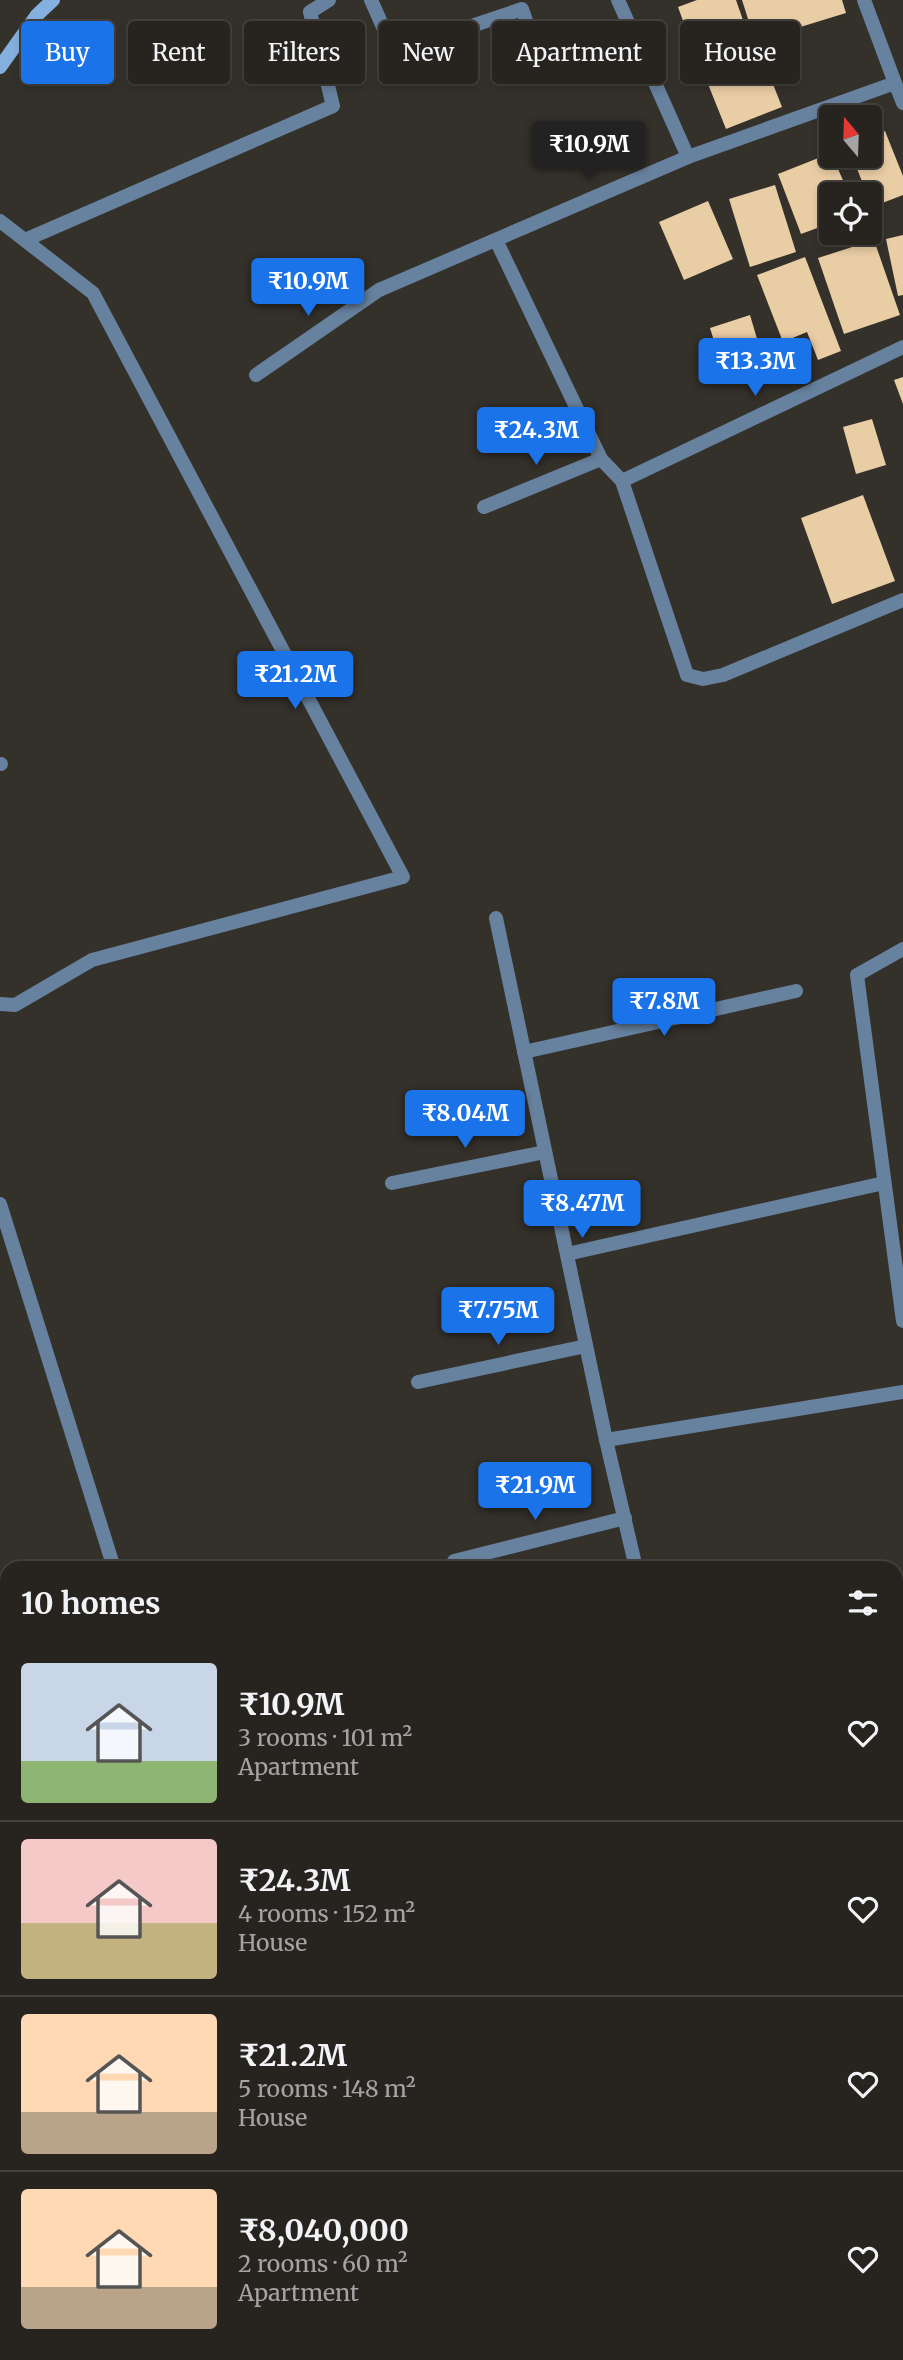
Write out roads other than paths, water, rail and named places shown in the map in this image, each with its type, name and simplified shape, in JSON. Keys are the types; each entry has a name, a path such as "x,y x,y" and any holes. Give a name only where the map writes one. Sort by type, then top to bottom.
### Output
{"street":[{"path":"0,67 6,50 53,0"},
{"path":"25,240 332,106 310,12 329,0"},
{"path":"371,0 394,52 522,9 526,21"},
{"path":"618,0 688,157"},
{"path":"864,0 903,103"},
{"path":"256,375 379,290 688,157 895,83"},
{"path":"0,221 93,293 403,877 92,960 15,1005 0,1004"},
{"path":"496,240 601,459 622,481 687,675 703,679 723,676 903,600"},
{"path":"622,481 903,347"},
{"path":"484,507 601,459"},
{"path":"496,918 586,1346 634,1561"},
{"path":"903,949 857,975 903,1321"},
{"path":"524,1052 796,991"},
{"path":"392,1183 545,1152"},
{"path":"567,1254 884,1183"},
{"path":"0,1204 112,1561"},
{"path":"418,1382 586,1346"},
{"path":"607,1440 903,1392"},
{"path":"454,1561 625,1517"}]}
